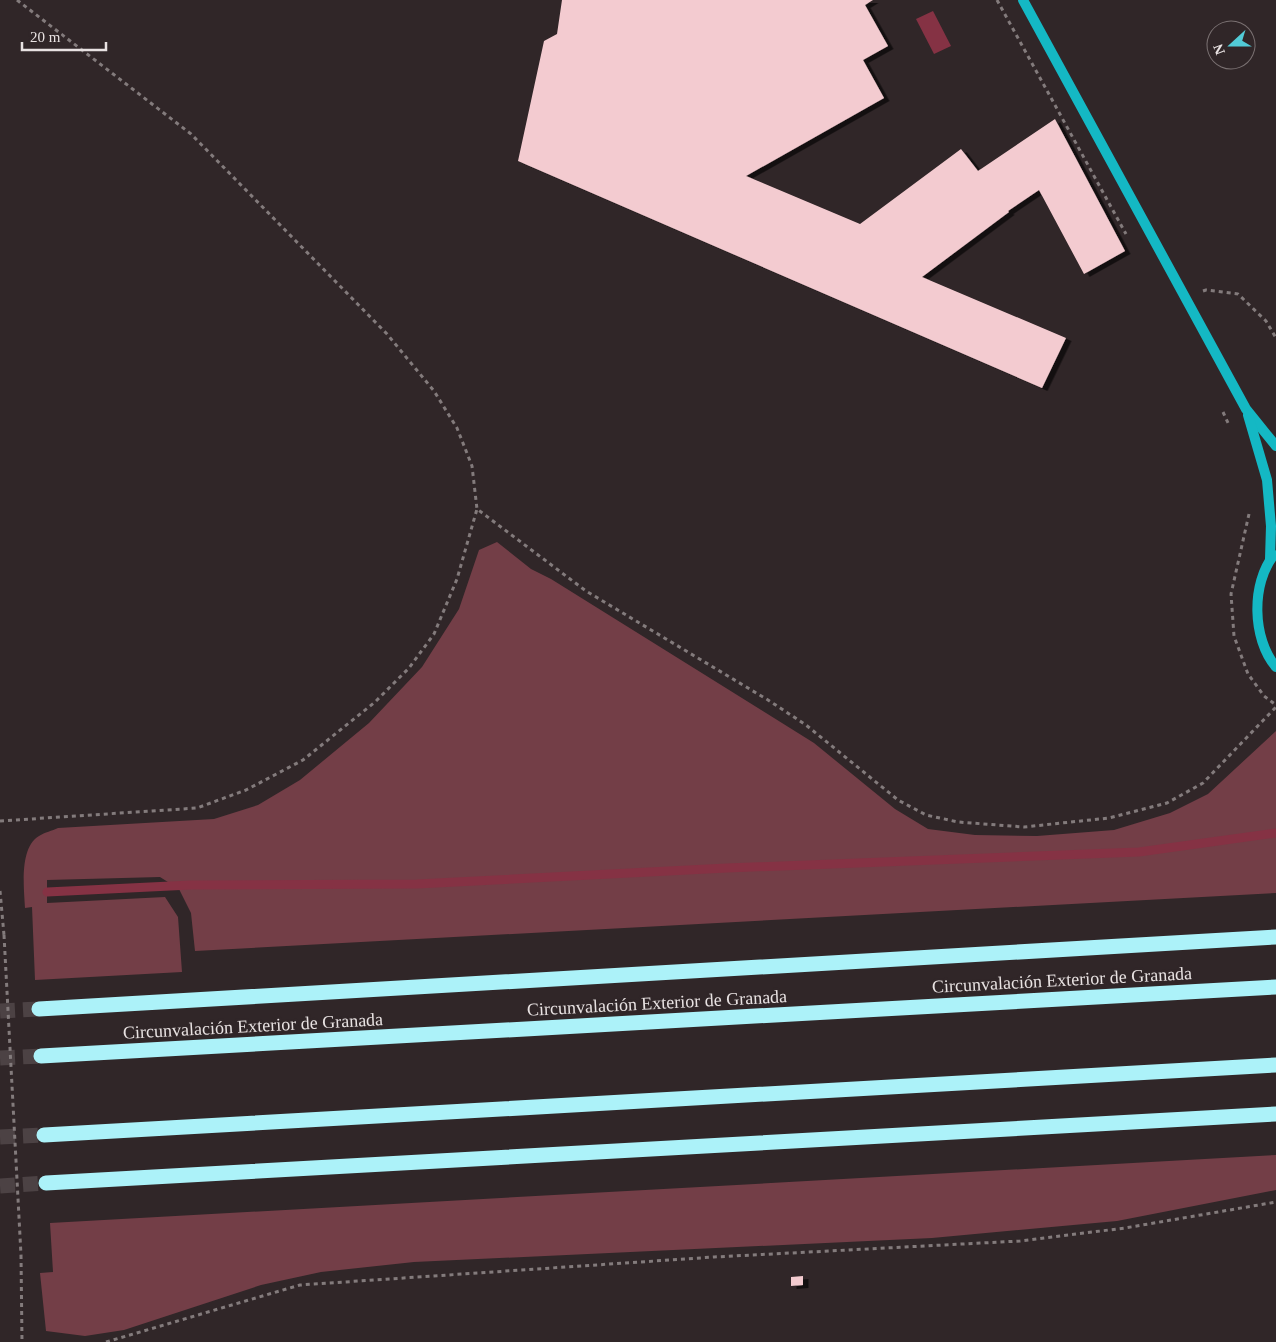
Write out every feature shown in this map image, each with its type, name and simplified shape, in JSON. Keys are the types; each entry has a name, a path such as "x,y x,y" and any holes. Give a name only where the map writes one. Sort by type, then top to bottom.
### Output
{"highway":[{"path":"39,1009 1276,937"},
{"name":"Circunvalación Exterior de Granada","path":"41,1056 1276,987"},
{"path":"44,1135 1276,1065"},
{"path":"46,1183 1276,1114"}],"street":[{"path":"1023,0 1246,409 1276,446"},
{"path":"1246,409 1267,480 1273,556 1262,576 1258,594 1257,614 1259,632 1276,667"}],"path":[{"path":"0,821 197,808 246,790 303,760 375,702 409,668 434,634 457,579 477,509 472,466 457,428 434,391 387,334 191,134 17,0"},
{"path":"997,0 1127,236"},
{"path":"1187,300 1206,290 1238,294 1266,321 1276,338"},
{"path":"1223,411 1231,429"},
{"path":"477,509 586,591 768,700 806,725 898,800 926,814 958,822 1024,826 1109,818 1167,803 1203,783 1276,706 1264,696 1248,674 1234,636 1231,594 1251,505"},
{"path":"0,891 21,1255 22,1342"},
{"path":"106,1342 300,1284 724,1256 1020,1240 1125,1228 1276,1202"}],"shaded area":[{"path":"933,11 951,46 934,54 916,19"},
{"path":"497,542 531,569 551,579 814,743 895,809 928,829 975,835 1037,836 1114,830 1170,813 1208,794 1276,731 1276,893 195,951 191,913 179,889 160,877 47,880 47,903 165,897 178,917 182,972 35,980 32,907 25,908 24,869 28,849 39,836 58,828 214,819 258,805 300,780 369,723 422,667 459,609 479,550"},
{"path":"1276,1155 1276,1190 1117,1221 932,1238 414,1262 321,1272 261,1285 124,1330 85,1336 46,1331 40,1273 53,1272 50,1223"}],"building":[{"path":"562,0 873,0 865,5 888,46 863,60 884,98 746,176 860,224 961,149 978,171 1055,119 1125,251 1084,274 1039,190 1008,211 922,277 1066,338 1042,388 518,161 544,41 557,34"},
{"path":"803,1276 803,1285 791,1286 791,1277"}],"waterway":[{"path":"47,892 191,885 417,884 727,868 1139,852 1276,833"}],"tunnel":[{"path":"0,1011 39,1009"},
{"path":"0,1058 41,1056"},
{"path":"0,1137 44,1135"},
{"path":"0,1186 46,1183"}]}
